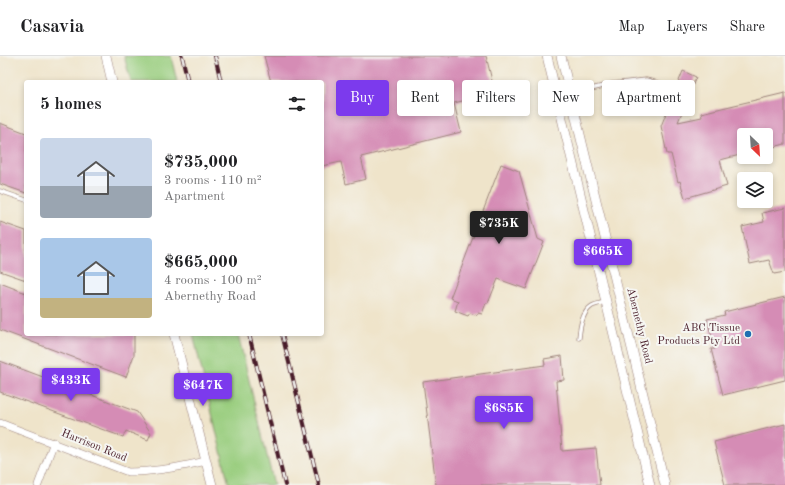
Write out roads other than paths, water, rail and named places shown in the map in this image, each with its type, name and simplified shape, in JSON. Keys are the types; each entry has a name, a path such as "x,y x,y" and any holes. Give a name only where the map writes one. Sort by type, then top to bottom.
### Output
{"main road":[{"path":"106,56 112,80"},
{"path":"547,56 552,80"},
{"name":"Abernethy Road","path":"561,56 567,80"},
{"path":"561,116 650,485"},
{"name":"Abernethy Road","path":"575,116 665,485"},
{"path":"612,326 626,324"},
{"path":"175,336 212,485"}],"street":[{"name":"Harrison Road","path":"0,423 54,442 128,472 144,472 206,461"},
{"path":"38,485 54,442"}],"lane":[{"path":"0,192 24,199"},
{"path":"579,338 580,327 584,315 592,306 606,302"}],"railway":[{"path":"182,56 188,80"},
{"path":"215,56 221,80"},
{"path":"249,336 285,485"},
{"path":"282,336 319,485"}],"place":[{"name":"ABC Tissue Products Pty Ltd","path":"748,334"}]}
